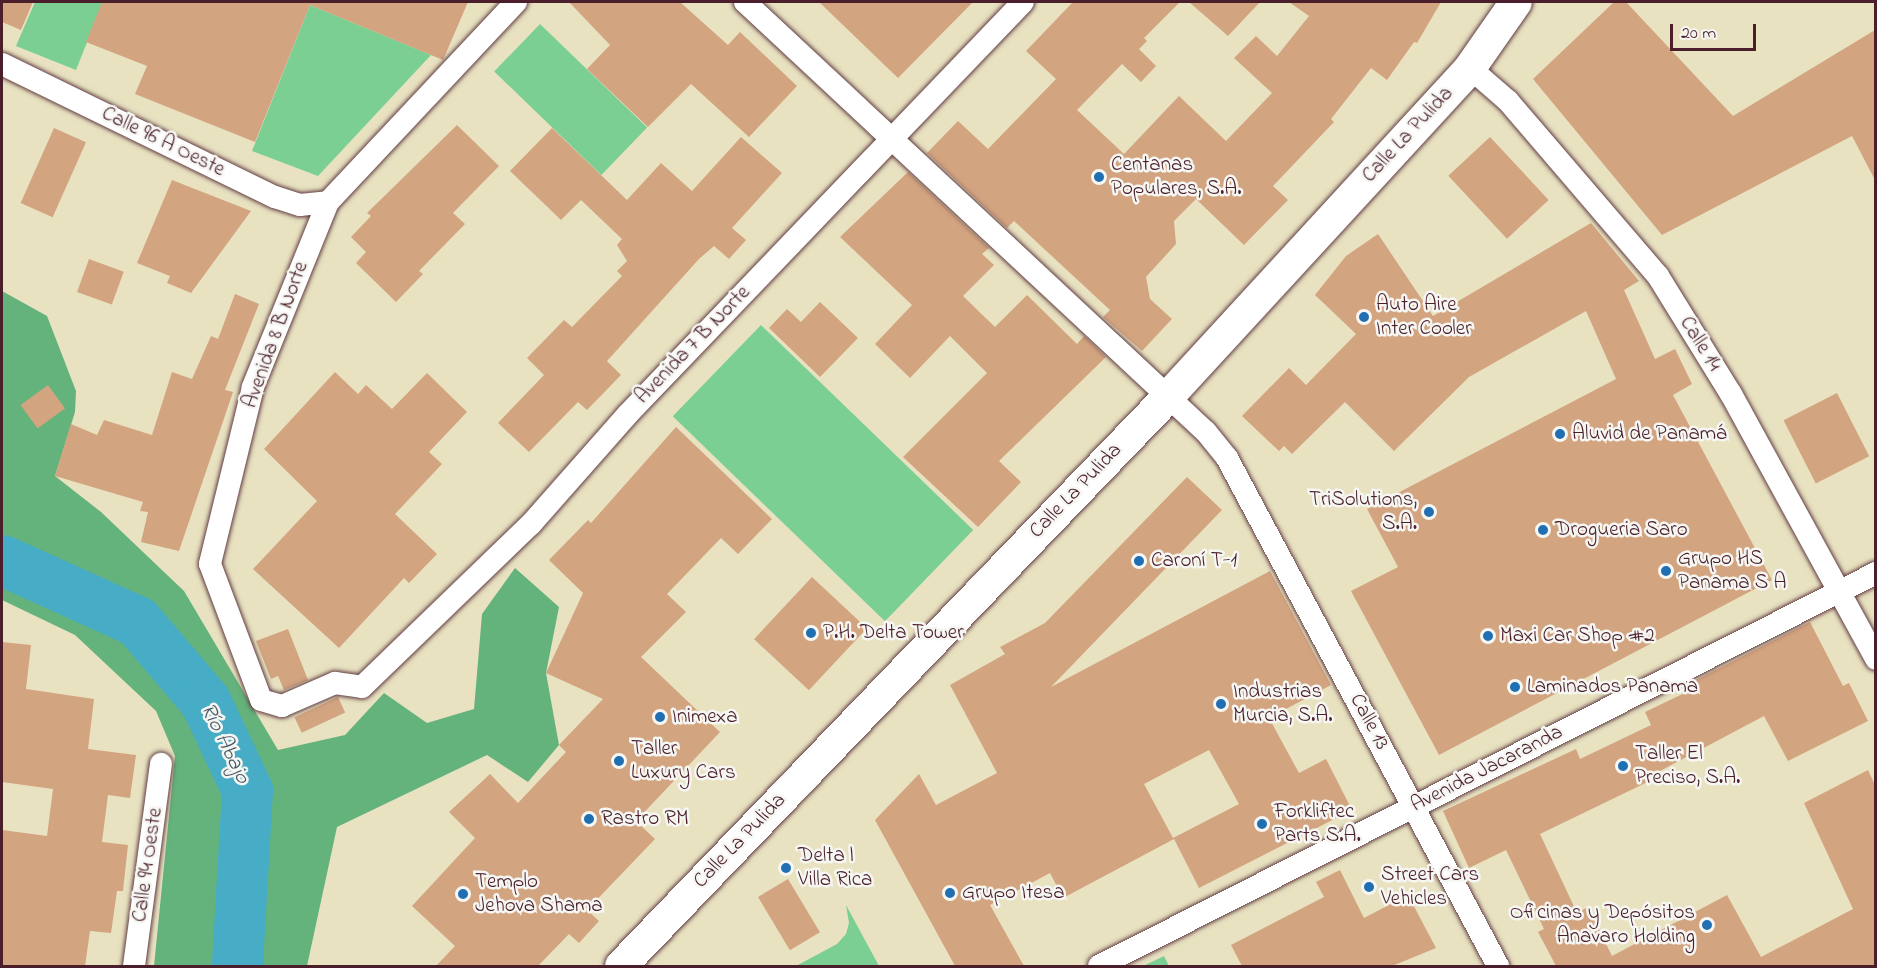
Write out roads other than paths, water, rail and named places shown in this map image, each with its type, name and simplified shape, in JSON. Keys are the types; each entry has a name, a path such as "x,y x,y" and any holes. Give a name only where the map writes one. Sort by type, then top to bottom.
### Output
{"main road":[{"name":"Calle La Pulida","path":"621,966 1167,398 1470,68 1516,2"}],"street":[{"name":"Avenida 8 B Norte","path":"362,687 335,683 282,706 261,700 210,564 253,387 328,202 516,2"},
{"name":"Calle 13","path":"745,2 1206,432 1227,458 1498,966"},
{"name":"Avenida 7 B Norte","path":"362,687 531,524 627,415 1023,2"},
{"name":"Calle 96 A Oeste","path":"2,64 275,197 300,205 328,202"},
{"name":"Calle 14","path":"1470,68 1508,101 1658,276 1731,394 1875,659"},
{"name":"Avenida Jacaranda","path":"1099,966 1875,573"},
{"name":"Calle 94 Oeste","path":"134,966 161,764"}],"waterway":[{"name":"Río Abajo","path":"2,560 137,621 205,701 247,790 237,966"}],"place":[{"name":"Centanas Populares, S.A.","path":"1099,177"},
{"name":"Auto Aire Inter Cooler","path":"1364,317"},
{"name":"Aluvid de Panamá","path":"1560,434"},
{"name":"TriSolutions, S.A.","path":"1429,512"},
{"name":"Drogueria Saro","path":"1543,530"},
{"name":"Caroní T-1","path":"1139,561"},
{"name":"Grupo HS Panama S A","path":"1666,571"},
{"name":"P.H. Delta Tower","path":"811,633"},
{"name":"Maxi Car Shop #2","path":"1488,636"},
{"name":"Laminados Panama","path":"1515,687"},
{"name":"Industrias Murcia, S.A.","path":"1221,704"},
{"name":"Inimexa","path":"660,717"},
{"name":"Taller Luxury Cars","path":"619,761"},
{"name":"Taller El Preciso, S.A.","path":"1623,766"},
{"name":"Rastro RM","path":"589,819"},
{"name":"Forkliftec Parts S.A.","path":"1262,824"},
{"name":"Delta | Villa Rica","path":"786,868"},
{"name":"Street Cars Vehicles","path":"1369,887"},
{"name":"Grupo Itesa","path":"950,893"},
{"name":"Templo Jehova Shama","path":"463,894"},
{"name":"Oficinas y Depósitos Anavaro Holding","path":"1707,925"}]}
